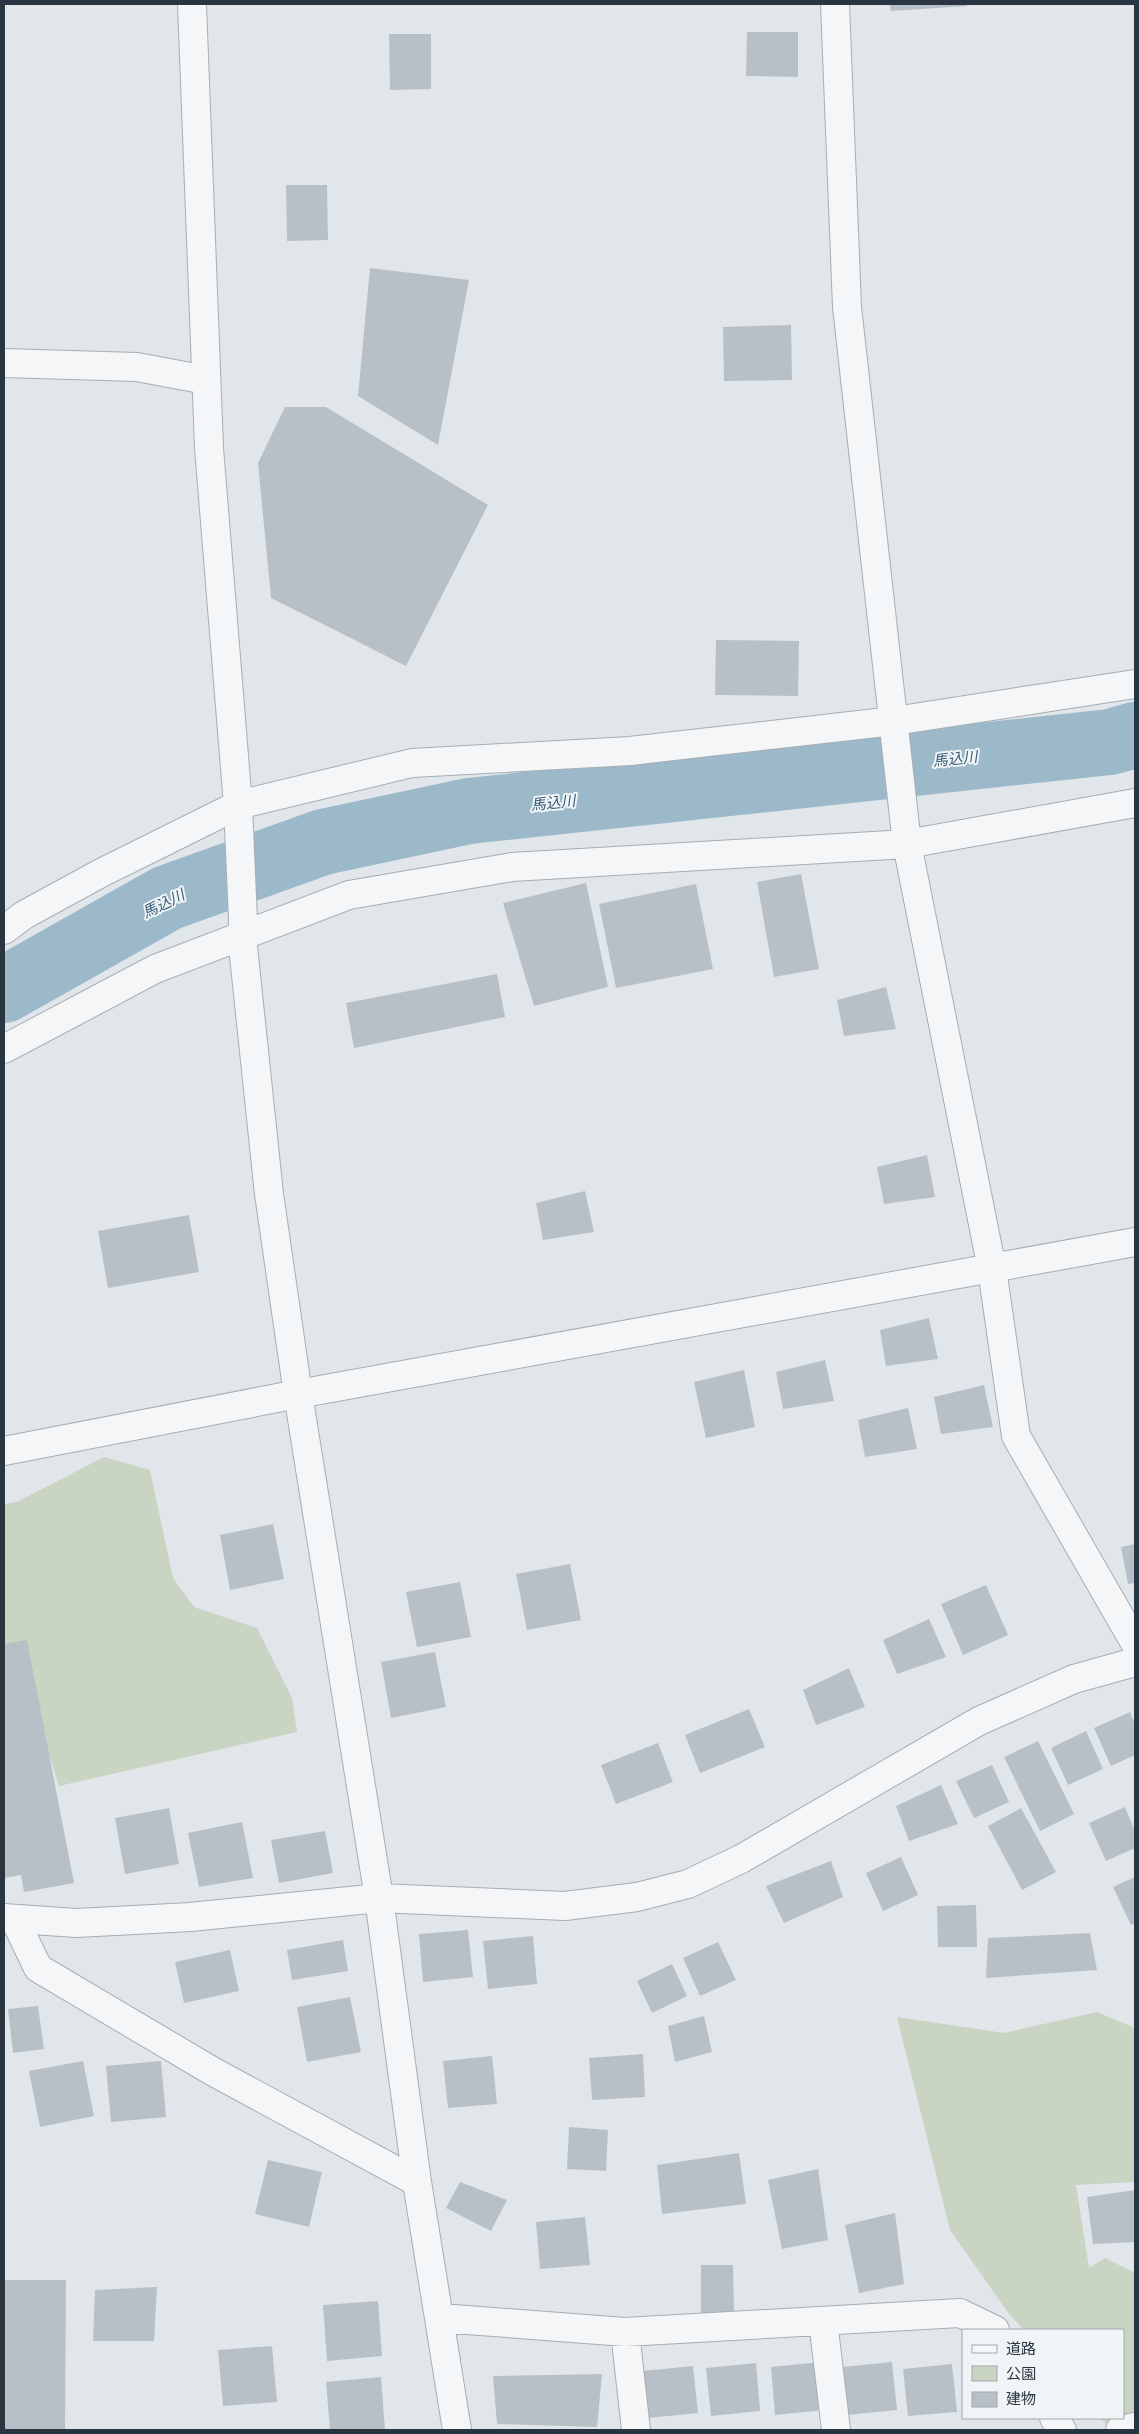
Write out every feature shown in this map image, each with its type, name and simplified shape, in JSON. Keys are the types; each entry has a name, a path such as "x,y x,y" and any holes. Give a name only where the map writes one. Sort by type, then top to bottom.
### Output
{"street":[{"path":"195,4 208,448 238,815 242,928 269,1194 298,1394 379,1898 417,2182 457,2430"},
{"path":"835,4 847,307 906,836 992,1269 1016,1436 1135,1643"},
{"path":"4,363 137,367 206,380"},
{"path":"4,930 24,915 92,878 238,815 412,764 630,751 894,728 1135,684"},
{"path":"4,1049 155,968 242,928 350,895 512,867 906,836 1135,803"},
{"path":"4,1451 298,1394 1135,1242"},
{"path":"10,1919 76,1923 190,1917 379,1898 565,1906 637,1897 688,1884 740,1859 978,1722 1074,1679 1135,1662"},
{"path":"10,1919 38,1968 212,2070 417,2182"},
{"path":"440,2318 625,2332 960,2313 993,2329"},
{"path":"822,2321 836,2430"},
{"path":"625,2332 636,2430"},
{"path":"1055,2419 1062,2430"},
{"path":"1120,2430 1135,2427"}],"green space":[{"path":"104,1457 150,1470 173,1578 194,1607 257,1628 292,1698 297,1732 59,1786 26,1683 17,1664 4,1656 4,1504 17,1502"},
{"path":"1097,2012 1135,2028 1135,2182 1076,2185 1089,2268 1105,2258 1135,2273 1135,2414 1124,2419 1124,2329 1023,2329 1009,2314 950,2230 897,2017 1004,2033"},
{"path":"1101,2419 1124,2419 1108,2426"}],"building":[{"path":"890,4 967,4 967,6 891,11"},
{"path":"747,32 798,32 798,77 746,76"},
{"path":"389,34 431,34 431,89 390,90"},
{"path":"286,185 327,185 328,240 287,241"},
{"path":"370,268 469,280 438,445 358,396"},
{"path":"791,325 792,380 724,381 723,327"},
{"path":"285,407 326,407 488,505 406,666 271,598 258,463"},
{"path":"716,640 799,641 798,696 715,695"},
{"path":"801,874 819,969 774,977 757,882"},
{"path":"586,883 608,987 534,1006 503,903"},
{"path":"696,884 713,969 616,988 599,904"},
{"path":"497,974 505,1017 354,1048 346,1003"},
{"path":"886,987 896,1029 844,1036 837,1000"},
{"path":"927,1155 935,1197 884,1204 877,1167"},
{"path":"585,1191 594,1232 543,1240 536,1203"},
{"path":"189,1215 199,1272 108,1288 98,1231"},
{"path":"929,1318 938,1359 886,1366 880,1330"},
{"path":"825,1360 834,1401 783,1409 776,1372"},
{"path":"744,1370 755,1427 706,1438 694,1382"},
{"path":"984,1385 993,1427 941,1434 934,1397"},
{"path":"908,1408 917,1449 865,1457 858,1420"},
{"path":"273,1524 284,1579 230,1590 220,1535"},
{"path":"1135,1544 1135,1583 1128,1584 1121,1547"},
{"path":"570,1564 581,1620 527,1630 516,1574"},
{"path":"460,1582 471,1637 417,1647 406,1592"},
{"path":"986,1585 1008,1635 963,1655 941,1604"},
{"path":"929,1619 946,1657 897,1674 883,1640"},
{"path":"27,1640 74,1883 24,1892 21,1875 4,1878 4,1644"},
{"path":"435,1652 446,1707 391,1718 381,1662"},
{"path":"849,1668 865,1707 816,1725 803,1690"},
{"path":"749,1709 765,1747 700,1773 685,1735"},
{"path":"1130,1712 1135,1724 1135,1755 1111,1766 1094,1728"},
{"path":"1086,1731 1103,1769 1068,1785 1051,1748"},
{"path":"1038,1741 1074,1814 1040,1831 1004,1757"},
{"path":"658,1743 673,1782 616,1804 601,1765"},
{"path":"992,1765 1009,1802 974,1818 956,1781"},
{"path":"941,1785 958,1824 909,1841 896,1806"},
{"path":"1125,1807 1135,1831 1135,1848 1106,1861 1089,1823"},
{"path":"169,1808 179,1864 125,1874 115,1818"},
{"path":"1021,1808 1056,1872 1022,1890 988,1826"},
{"path":"242,1822 253,1878 199,1887 188,1833"},
{"path":"325,1831 333,1873 279,1883 271,1840"},
{"path":"901,1857 918,1895 883,1911 866,1873"},
{"path":"831,1861 843,1897 784,1923 766,1886"},
{"path":"1135,1877 1135,1923 1131,1925 1113,1887"},
{"path":"976,1905 977,1947 938,1947 937,1906"},
{"path":"468,1930 473,1977 423,1982 419,1934"},
{"path":"1090,1933 1097,1970 986,1978 988,1938"},
{"path":"533,1936 537,1984 488,1989 483,1941"},
{"path":"343,1940 348,1971 292,1980 287,1950"},
{"path":"718,1942 736,1980 700,1996 683,1958"},
{"path":"230,1950 239,1991 184,2003 175,1962"},
{"path":"672,1964 687,1996 652,2013 637,1981"},
{"path":"350,1997 361,2052 307,2062 297,2007"},
{"path":"38,2006 44,2049 13,2053 8,2009"},
{"path":"704,2016 712,2052 675,2062 668,2026"},
{"path":"643,2054 645,2097 592,2100 589,2058"},
{"path":"492,2056 497,2104 448,2108 443,2061"},
{"path":"83,2061 94,2116 40,2127 29,2071"},
{"path":"161,2061 166,2117 111,2122 106,2066"},
{"path":"569,2127 608,2130 606,2171 567,2169"},
{"path":"739,2153 746,2204 662,2214 657,2165"},
{"path":"268,2160 322,2172 309,2227 255,2214"},
{"path":"818,2169 828,2240 782,2249 768,2180"},
{"path":"460,2182 507,2200 491,2231 446,2208"},
{"path":"1135,2190 1135,2242 1093,2244 1087,2197"},
{"path":"895,2213 904,2284 859,2293 845,2225"},
{"path":"585,2217 590,2265 540,2269 536,2222"},
{"path":"701,2265 733,2265 734,2312 701,2313"},
{"path":"4,2280 66,2280 65,2430 4,2430"},
{"path":"157,2287 154,2341 93,2341 95,2290"},
{"path":"378,2301 382,2356 327,2361 323,2305"},
{"path":"272,2346 277,2402 223,2406 218,2350"},
{"path":"820,2362 825,2410 775,2415 771,2367"},
{"path":"892,2362 897,2410 847,2415 842,2367"},
{"path":"756,2363 760,2411 711,2416 706,2368"},
{"path":"952,2364 957,2412 908,2416 903,2369"},
{"path":"693,2366 698,2413 648,2418 643,2371"},
{"path":"602,2374 597,2427 497,2424 493,2376"},
{"path":"381,2377 385,2430 330,2430 326,2382"}],"waterway":[{"name":"馬込川","path":"4,990 167,898 323,842 469,811 1110,742 1135,735"}]}
